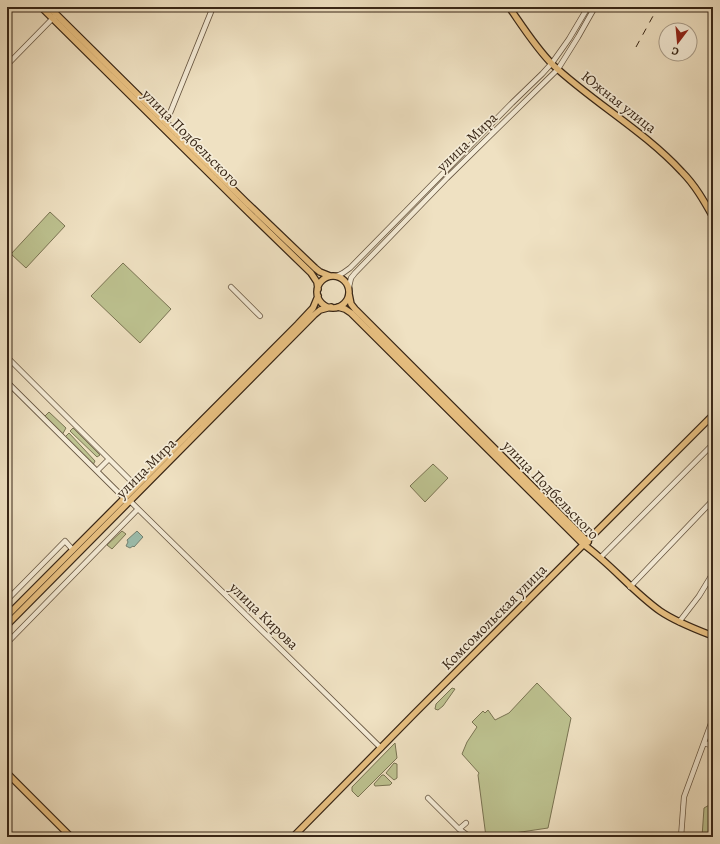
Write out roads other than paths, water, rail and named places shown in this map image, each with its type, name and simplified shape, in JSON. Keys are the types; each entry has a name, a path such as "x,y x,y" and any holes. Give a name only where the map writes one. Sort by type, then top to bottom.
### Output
{"main road":[{"name":"улица Подбельского","path":"41,7 55,17 166,123 190,151 315,268 320,272 334,276"},
{"name":"улица Подбельского","path":"49,7 55,17 311,273 316,282 318,293"},
{"name":"Южная улица","path":"509,7 536,44 558,69 670,159 689,179 713,217"},
{"path":"334,276 346,281 349,287 349,294 346,301 338,307 331,307 317,312 300,326 313,308 322,280 334,276"},
{"path":"318,293 322,302 331,307"},
{"name":"улица Подбельского","path":"349,294 351,304 358,312 539,497"},
{"name":"улица Подбельского","path":"338,307 351,313 630,587 659,610 679,622 713,636"},
{"name":"улица Мира","path":"7,616 178,443 300,326"},
{"name":"улица Мира","path":"7,625 183,448 300,326"},
{"name":"Комсомольская улица","path":"293,837 713,415"},
{"path":"178,443 183,448"},
{"path":"103,519 108,523"},
{"path":"7,773 71,837"}],"street":[{"path":"166,123 213,7"},
{"name":"улица Мира","path":"334,276 343,273 350,268 552,63 569,39 588,7"},
{"name":"улица Мира","path":"349,287 351,278 358,269 447,178 558,69 595,7"},
{"path":"7,65 55,17"},
{"path":"232,287 260,316"},
{"path":"7,357 136,486"},
{"path":"7,382 124,498"},
{"path":"600,558 713,444"},
{"path":"708,448 713,454"},
{"path":"97,471 109,459"},
{"path":"630,587 713,500"},
{"name":"улица Кирова","path":"130,501 381,748"},
{"path":"7,643 138,509"},
{"path":"7,600 65,541 72,550"},
{"path":"679,622 699,596 713,573"},
{"path":"681,837 684,796 713,718"},
{"path":"704,743 713,746"},
{"path":"428,798 470,837"},
{"path":"460,829 466,823"}],"railway":[{"path":"636,47 658,7"}]}
